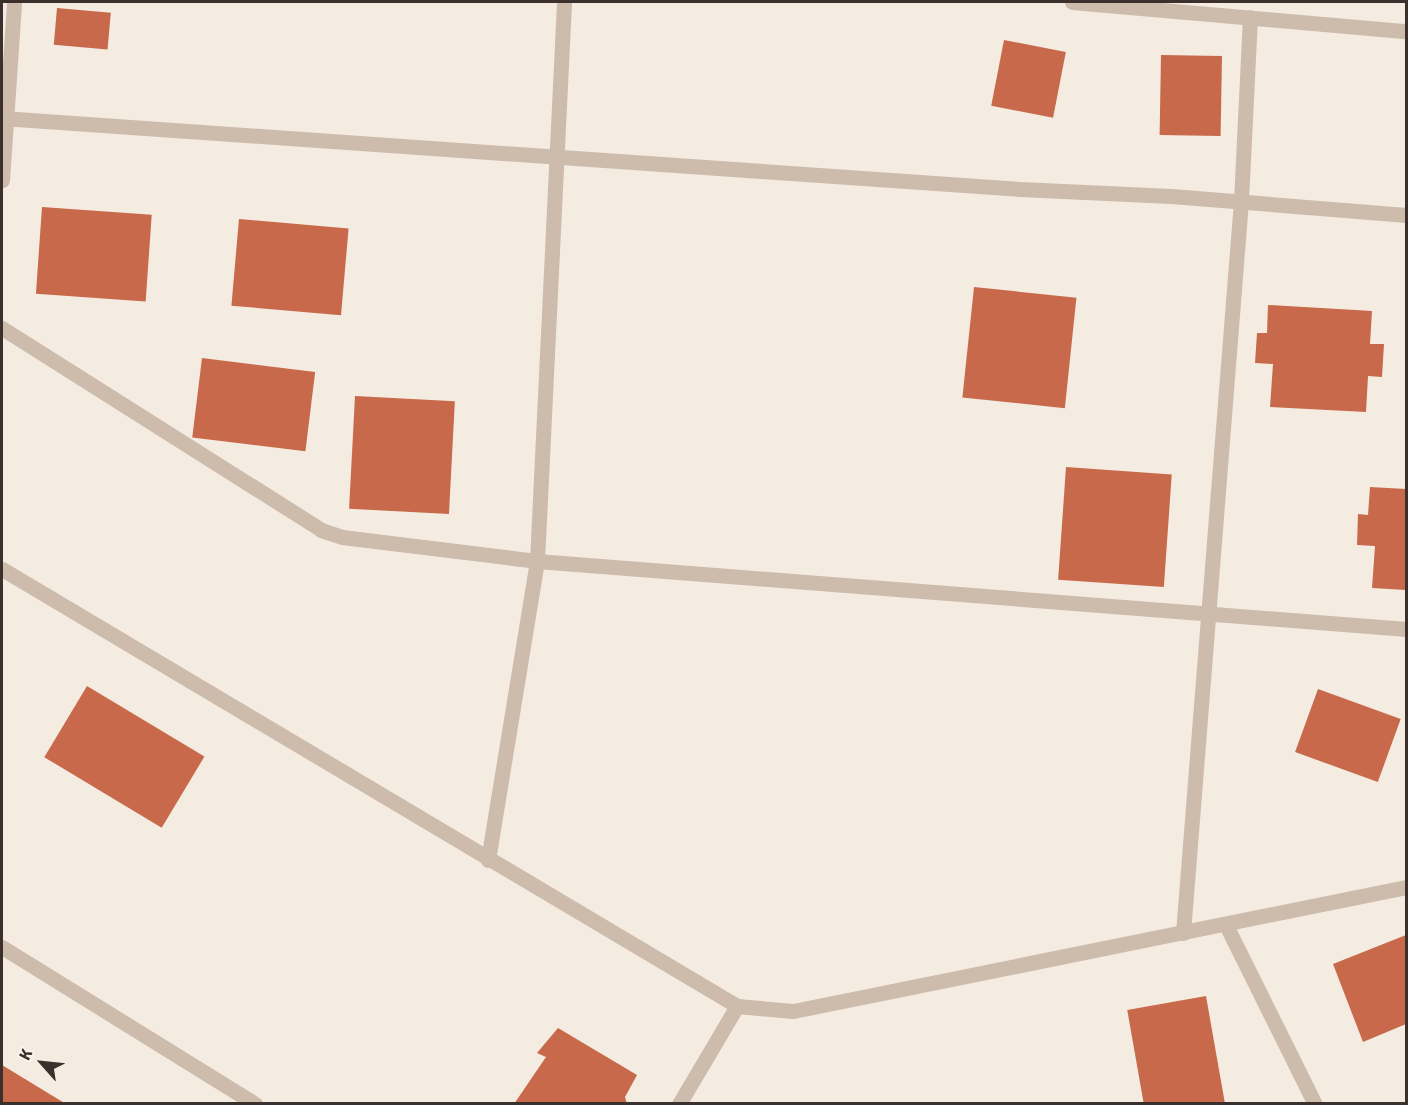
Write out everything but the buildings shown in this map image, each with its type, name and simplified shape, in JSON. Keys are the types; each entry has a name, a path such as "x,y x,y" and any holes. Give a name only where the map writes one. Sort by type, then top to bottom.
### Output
{"street":[{"path":"2,180 4,118 14,2"},
{"path":"488,860 537,561 564,2"},
{"path":"1072,2 1173,6 1250,17 1407,31"},
{"path":"1183,933 1241,201 1250,17"},
{"path":"4,118 1241,201 1407,215"},
{"path":"2,328 321,530 342,537 537,561 1208,611 1407,629"},
{"path":"2,569 488,860 737,1005 793,1011 1407,887"},
{"path":"1226,925 1315,1104"},
{"path":"2,947 255,1104"},
{"path":"679,1104 737,1005"}]}
